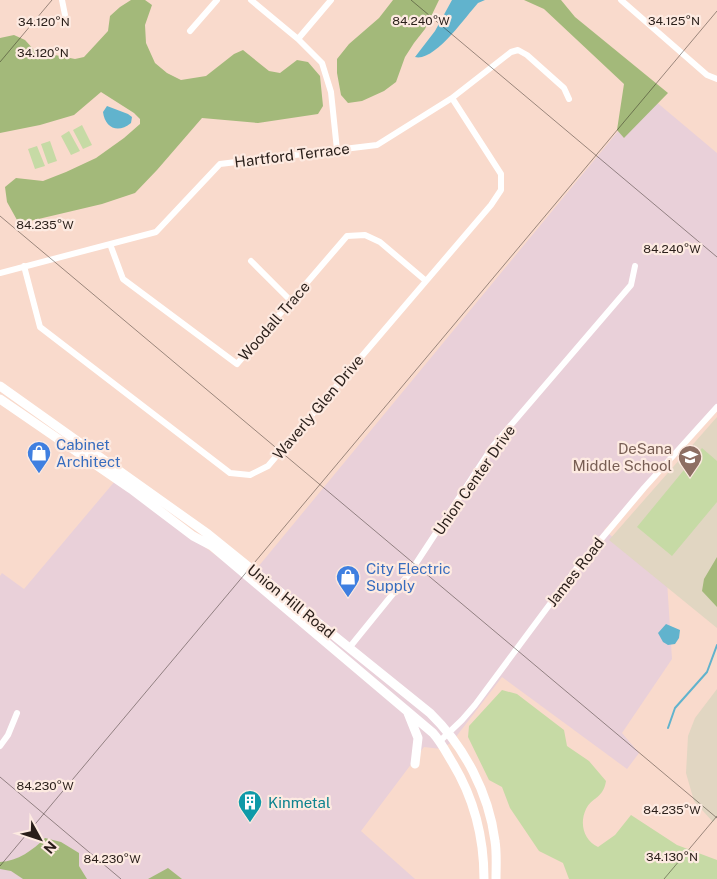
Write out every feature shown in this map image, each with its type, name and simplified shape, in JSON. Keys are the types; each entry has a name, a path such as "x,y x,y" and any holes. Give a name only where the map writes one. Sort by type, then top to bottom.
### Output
{"street":[{"path":"62,0 65,15"},
{"path":"190,31 217,0"},
{"path":"251,0 298,39 322,62 331,92 337,150"},
{"path":"298,39 332,0"},
{"path":"626,2 707,75 717,79"},
{"name":"Hartford Terrace","path":"0,273 156,232 220,164 377,145 452,98 511,52 518,50 526,55 564,88 569,98"},
{"name":"Waverly Glen Drive","path":"24,266 40,327 230,473 250,475 268,466 491,205 501,190 501,174 452,98"},
{"name":"Woodall Trace","path":"110,244 123,279 237,364 347,236 365,235 380,242 426,281"},
{"path":"251,261 291,301"},
{"name":"Union Center Drive","path":"349,648 409,574 493,446 631,285 635,266"},
{"name":"Union Hill Road","path":"0,386 208,534 430,713 450,733 464,753 476,778 486,806 495,842 496,879"},
{"name":"Union Hill Road","path":"0,399 131,489 193,536 212,546 407,711 440,742 462,779 473,806 482,843 484,879"},
{"name":"James Road","path":"440,742 475,705 604,536 717,407"},
{"path":"407,711 418,738 415,764"},
{"path":"0,746 8,735 17,713"}],"shaded area":[{"path":"648,95 717,153 717,409 604,530 667,581 672,659 622,733 639,753 627,769 502,677 452,742 441,749 424,747 361,831 415,879 0,879 0,576 2,573 24,589 115,481 248,579"},
{"name":"DeSana Middle School","path":"717,417 717,628 609,540"},
{"path":"717,689 717,817 713,822 694,801 686,773 688,736 695,718"}],"green space":[{"path":"131,0 145,0 152,5 145,25 146,43 155,63 167,73 181,80 206,76 234,54 243,50 269,71 280,73 297,60 308,62 320,76 323,106 318,114 258,123 202,118 135,193 102,204 30,221 17,220 7,202 5,187 16,178 43,181 96,158 140,124 140,119 134,113 101,92 74,115 40,125 0,133 0,38 14,35 25,40 35,51 75,59 84,57 108,31 110,16"},
{"path":"393,0 439,0 425,29 405,57 396,82 384,91 362,101 348,103 341,95 337,73 337,59 349,44 379,18"},
{"path":"524,0 561,0 575,17 668,93 624,138 617,130 624,84 544,9"},
{"path":"82,125 92,145 83,149 73,130"},
{"path":"69,131 80,151 71,155 61,136"},
{"path":"50,141 57,161 48,164 41,144"},
{"path":"37,146 45,166 35,169 28,149"},
{"path":"702,448 717,461 717,502 672,556 637,527"},
{"path":"717,557 717,607 702,591 704,579"},
{"path":"502,690 517,694 564,730 567,746 589,761 606,781 600,795 588,805 584,815 584,831 593,844 598,847 615,835 631,815 677,845 717,860 717,879 569,879 563,863 539,851 510,808 502,787 489,780 468,737 469,726"},
{"path":"45,838 61,842 79,853 79,866 87,879 23,879 11,871 0,869 0,862 13,860 25,854"},
{"path":"168,868 182,879 148,879"}],"water":[{"path":"452,0 485,0 478,3 441,46 423,57 415,57 435,31"},
{"path":"107,106 128,114 132,117 131,123 121,128 113,128 104,118 103,112"},
{"path":"666,624 680,630 679,638 675,644 668,645 663,642 658,633"}],"waterway":[{"path":"668,728 675,708 707,672 717,645"}],"place":[{"name":"Cabinet Architect","path":"39,474"},
{"name":"DeSana Middle School","path":"690,478"},
{"name":"City Electric Supply","path":"348,598"},
{"name":"Kinmetal","path":"250,823"}]}
